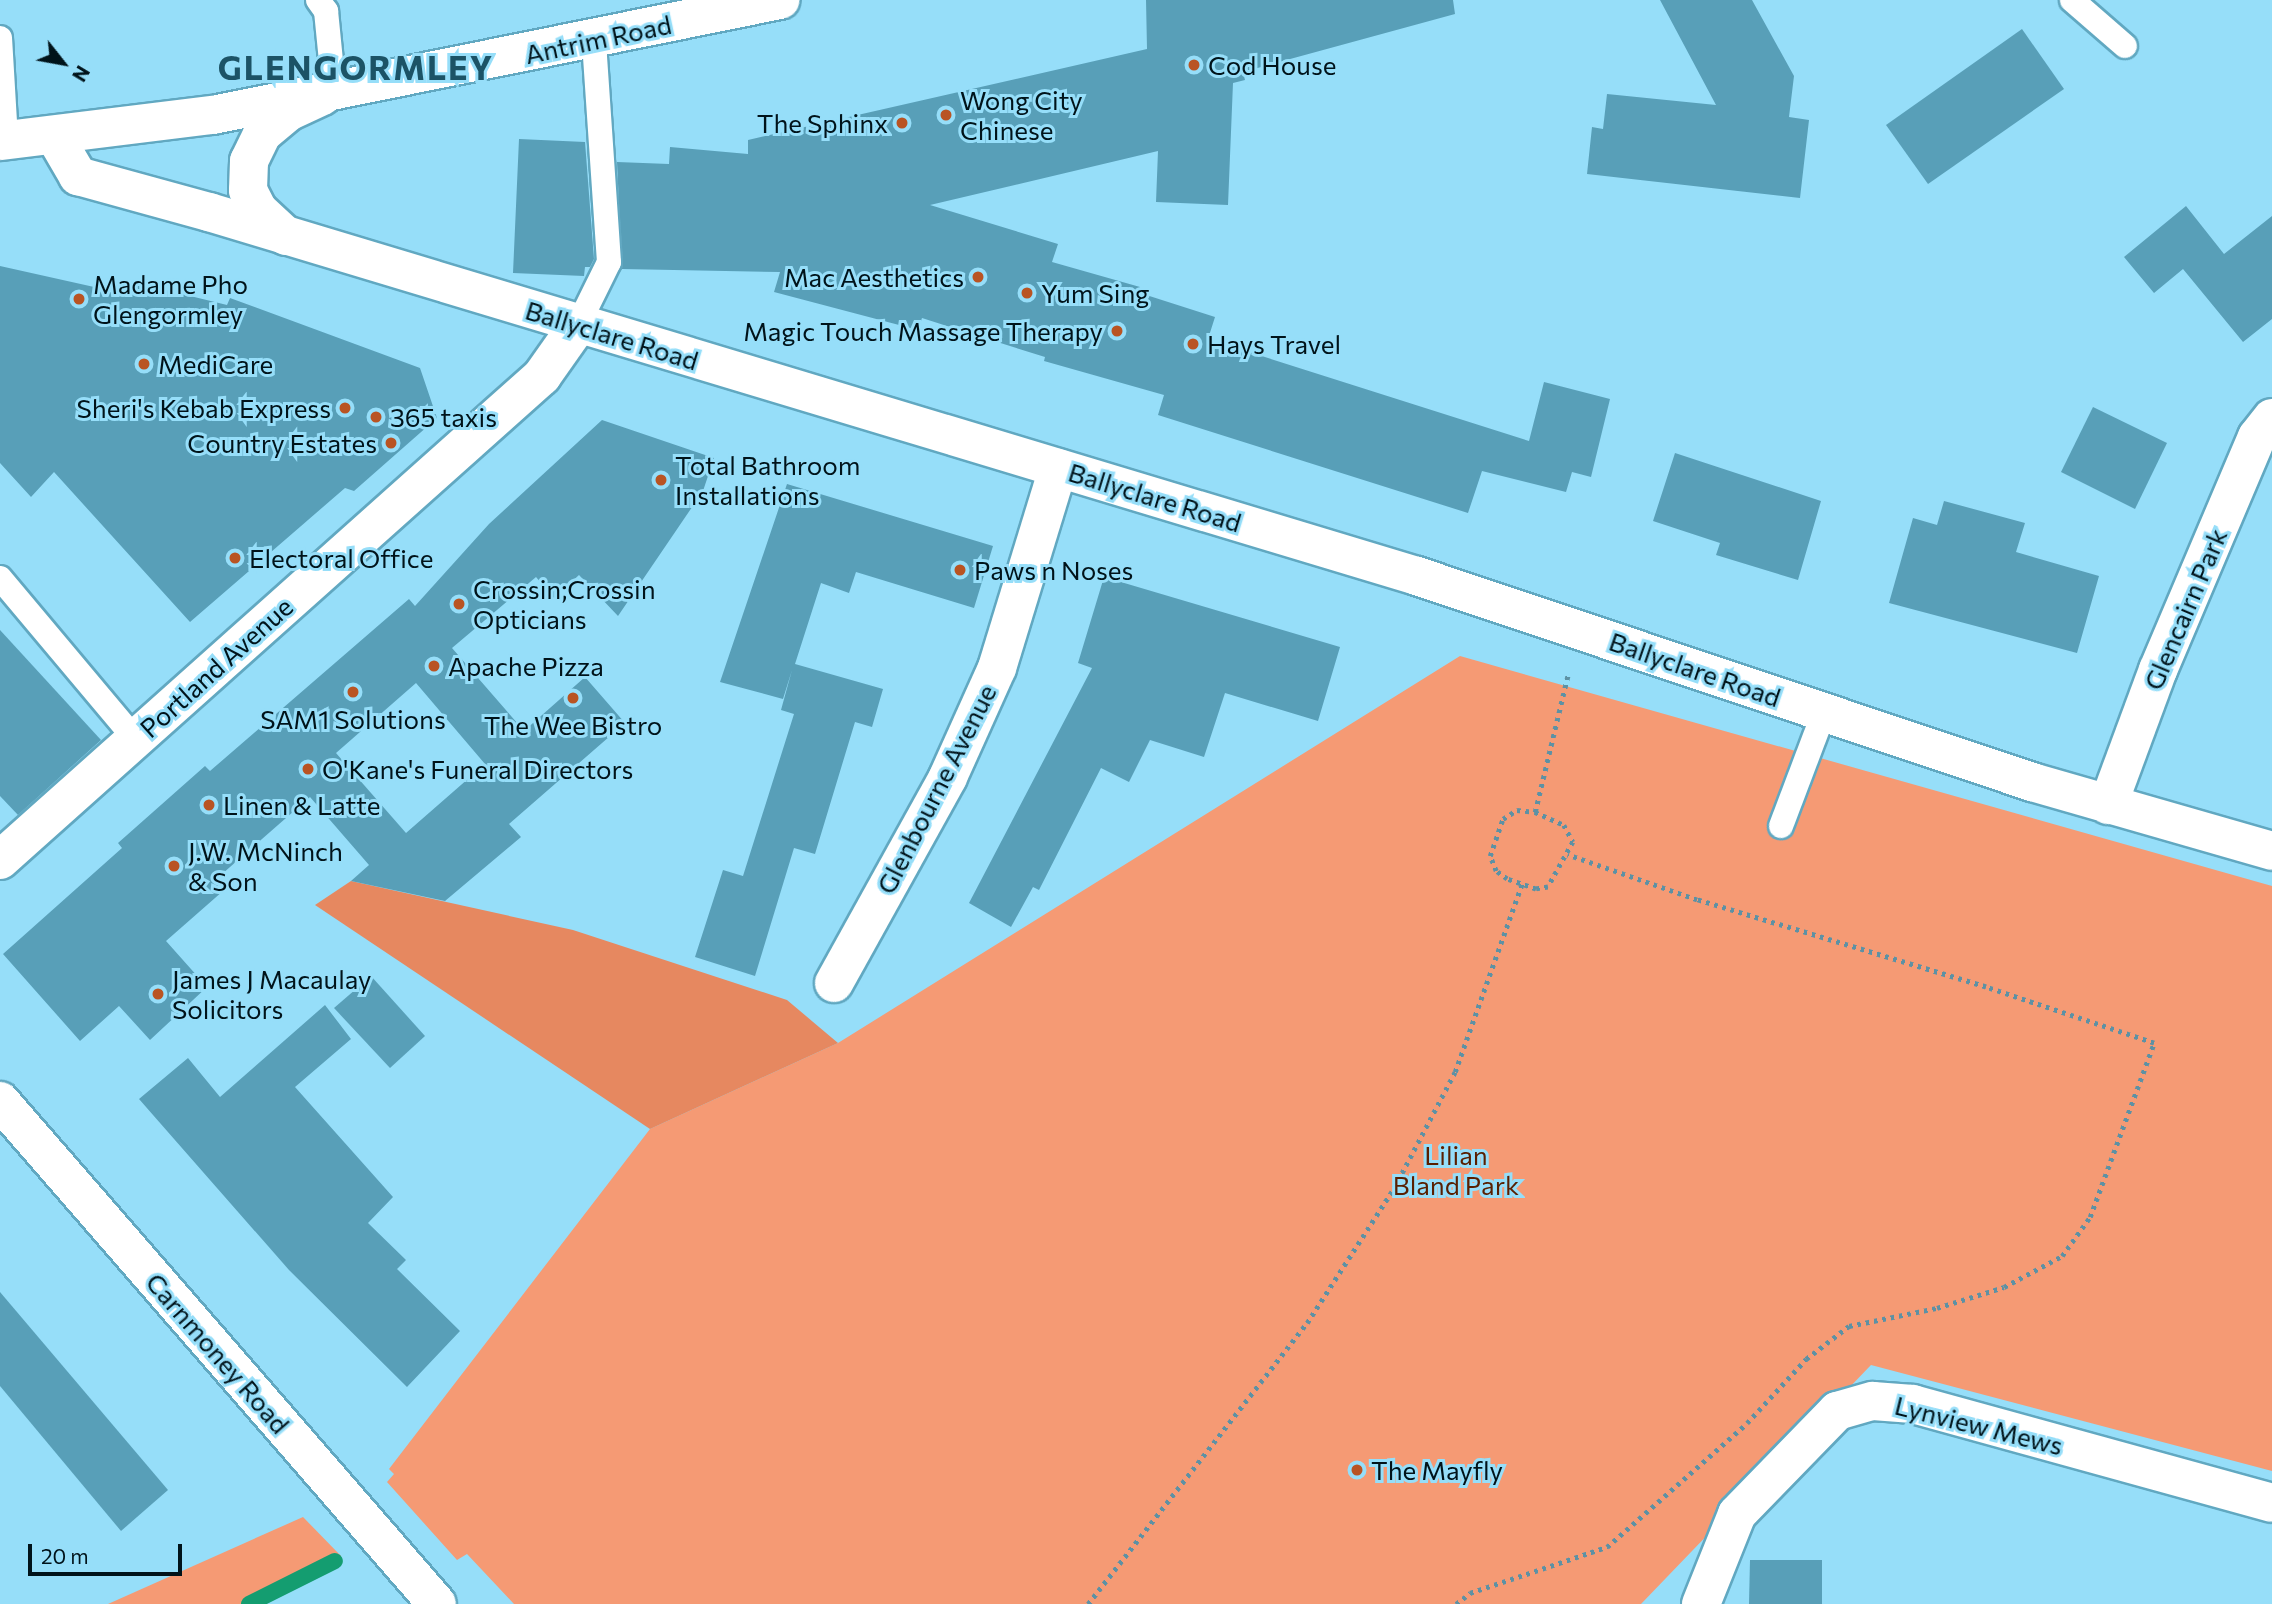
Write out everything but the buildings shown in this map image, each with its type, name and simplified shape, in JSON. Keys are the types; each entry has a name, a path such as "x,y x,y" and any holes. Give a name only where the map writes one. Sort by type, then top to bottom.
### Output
{"main road":[{"name":"Antrim Road","path":"3,140 213,115 594,40 780,0"},
{"path":"286,236 258,209 248,190 249,161 262,134 288,112 334,91"},
{"name":"Ballyclare Road","path":"54,135 78,176 1416,576 2108,805 2272,850"},
{"name":"Portland Avenue","path":"0,860 542,376 578,325"},
{"name":"Glencairn Park","path":"2108,805 2158,670 2252,450 2272,418"},
{"name":"Glenbourne Avenue","path":"834,983 948,777 997,668 1058,468"},
{"name":"Carnmoney Road","path":"0,1101 430,1601"},
{"name":"Lynview Mews","path":"1701,1604 1737,1514 1838,1411 1873,1401 1913,1404 2272,1503"}],"lane":[{"path":"318,0 326,11 334,91"},
{"path":"2072,0 2125,47"},
{"path":"0,38 3,140"},
{"path":"578,325 609,262 594,40"},
{"path":"0,578 135,739"},
{"path":"1781,826 1824,712"}],"path":[{"path":"1535,812 1579,630"},
{"path":"1517,810 1535,812 1564,825 1573,842 1548,887 1522,884 1496,871 1490,856 1503,819 1517,810"},
{"path":"1456,1604 1470,1593 1607,1547 1747,1423 1806,1359 1849,1326 1937,1308 2004,1287 2062,1256 2090,1217 2154,1043 1986,987 1697,900 1568,855"},
{"path":"1088,1604 1307,1323 1394,1188 1455,1072 1522,884"}],"green space":[{"name":"Lilian Bland Park","path":"1460,656 2272,886 2272,1471 1871,1365 1641,1604 514,1604 467,1554 457,1560 387,1482 394,1474 389,1469 650,1129 838,1043"},
{"path":"303,1517 341,1556 249,1604 108,1604"}],"shaded area":[{"path":"351,881 573,930 787,1000 838,1043 650,1129 315,905"}],"waterway":[{"path":"249,1604 335,1561"}],"place":[{"name":"Cod House","path":"1194,65"},
{"name":"Wong City Chinese","path":"946,115"},
{"name":"The Sphinx","path":"902,123"},
{"name":"Mac Aesthetics","path":"978,277"},
{"name":"Yum Sing","path":"1027,293"},
{"name":"Madame Pho Glengormley","path":"79,299"},
{"name":"Magic Touch Massage Therapy","path":"1117,331"},
{"name":"Hays Travel","path":"1193,344"},
{"name":"MediCare","path":"144,364"},
{"name":"Sheri's Kebab Express","path":"345,408"},
{"name":"365 taxis","path":"376,417"},
{"name":"Country Estates","path":"391,443"},
{"name":"Total Bathroom Installations","path":"661,480"},
{"name":"Electoral Office","path":"235,558"},
{"name":"Paws n Noses","path":"960,570"},
{"name":"Crossin;Crossin Opticians","path":"459,604"},
{"name":"Apache Pizza","path":"434,666"},
{"name":"SAM1 Solutions","path":"353,692"},
{"name":"The Wee Bistro","path":"573,698"},
{"name":"O'Kane's Funeral Directors","path":"308,769"},
{"name":"Linen & Latte","path":"209,805"},
{"name":"J.W. McNinch & Son","path":"174,866"},
{"name":"James J Macaulay Solicitors","path":"158,994"},
{"name":"The Mayfly","path":"1357,1470"}],"district":[{"name":"GLENGORMLEY","path":"356,67"}]}
